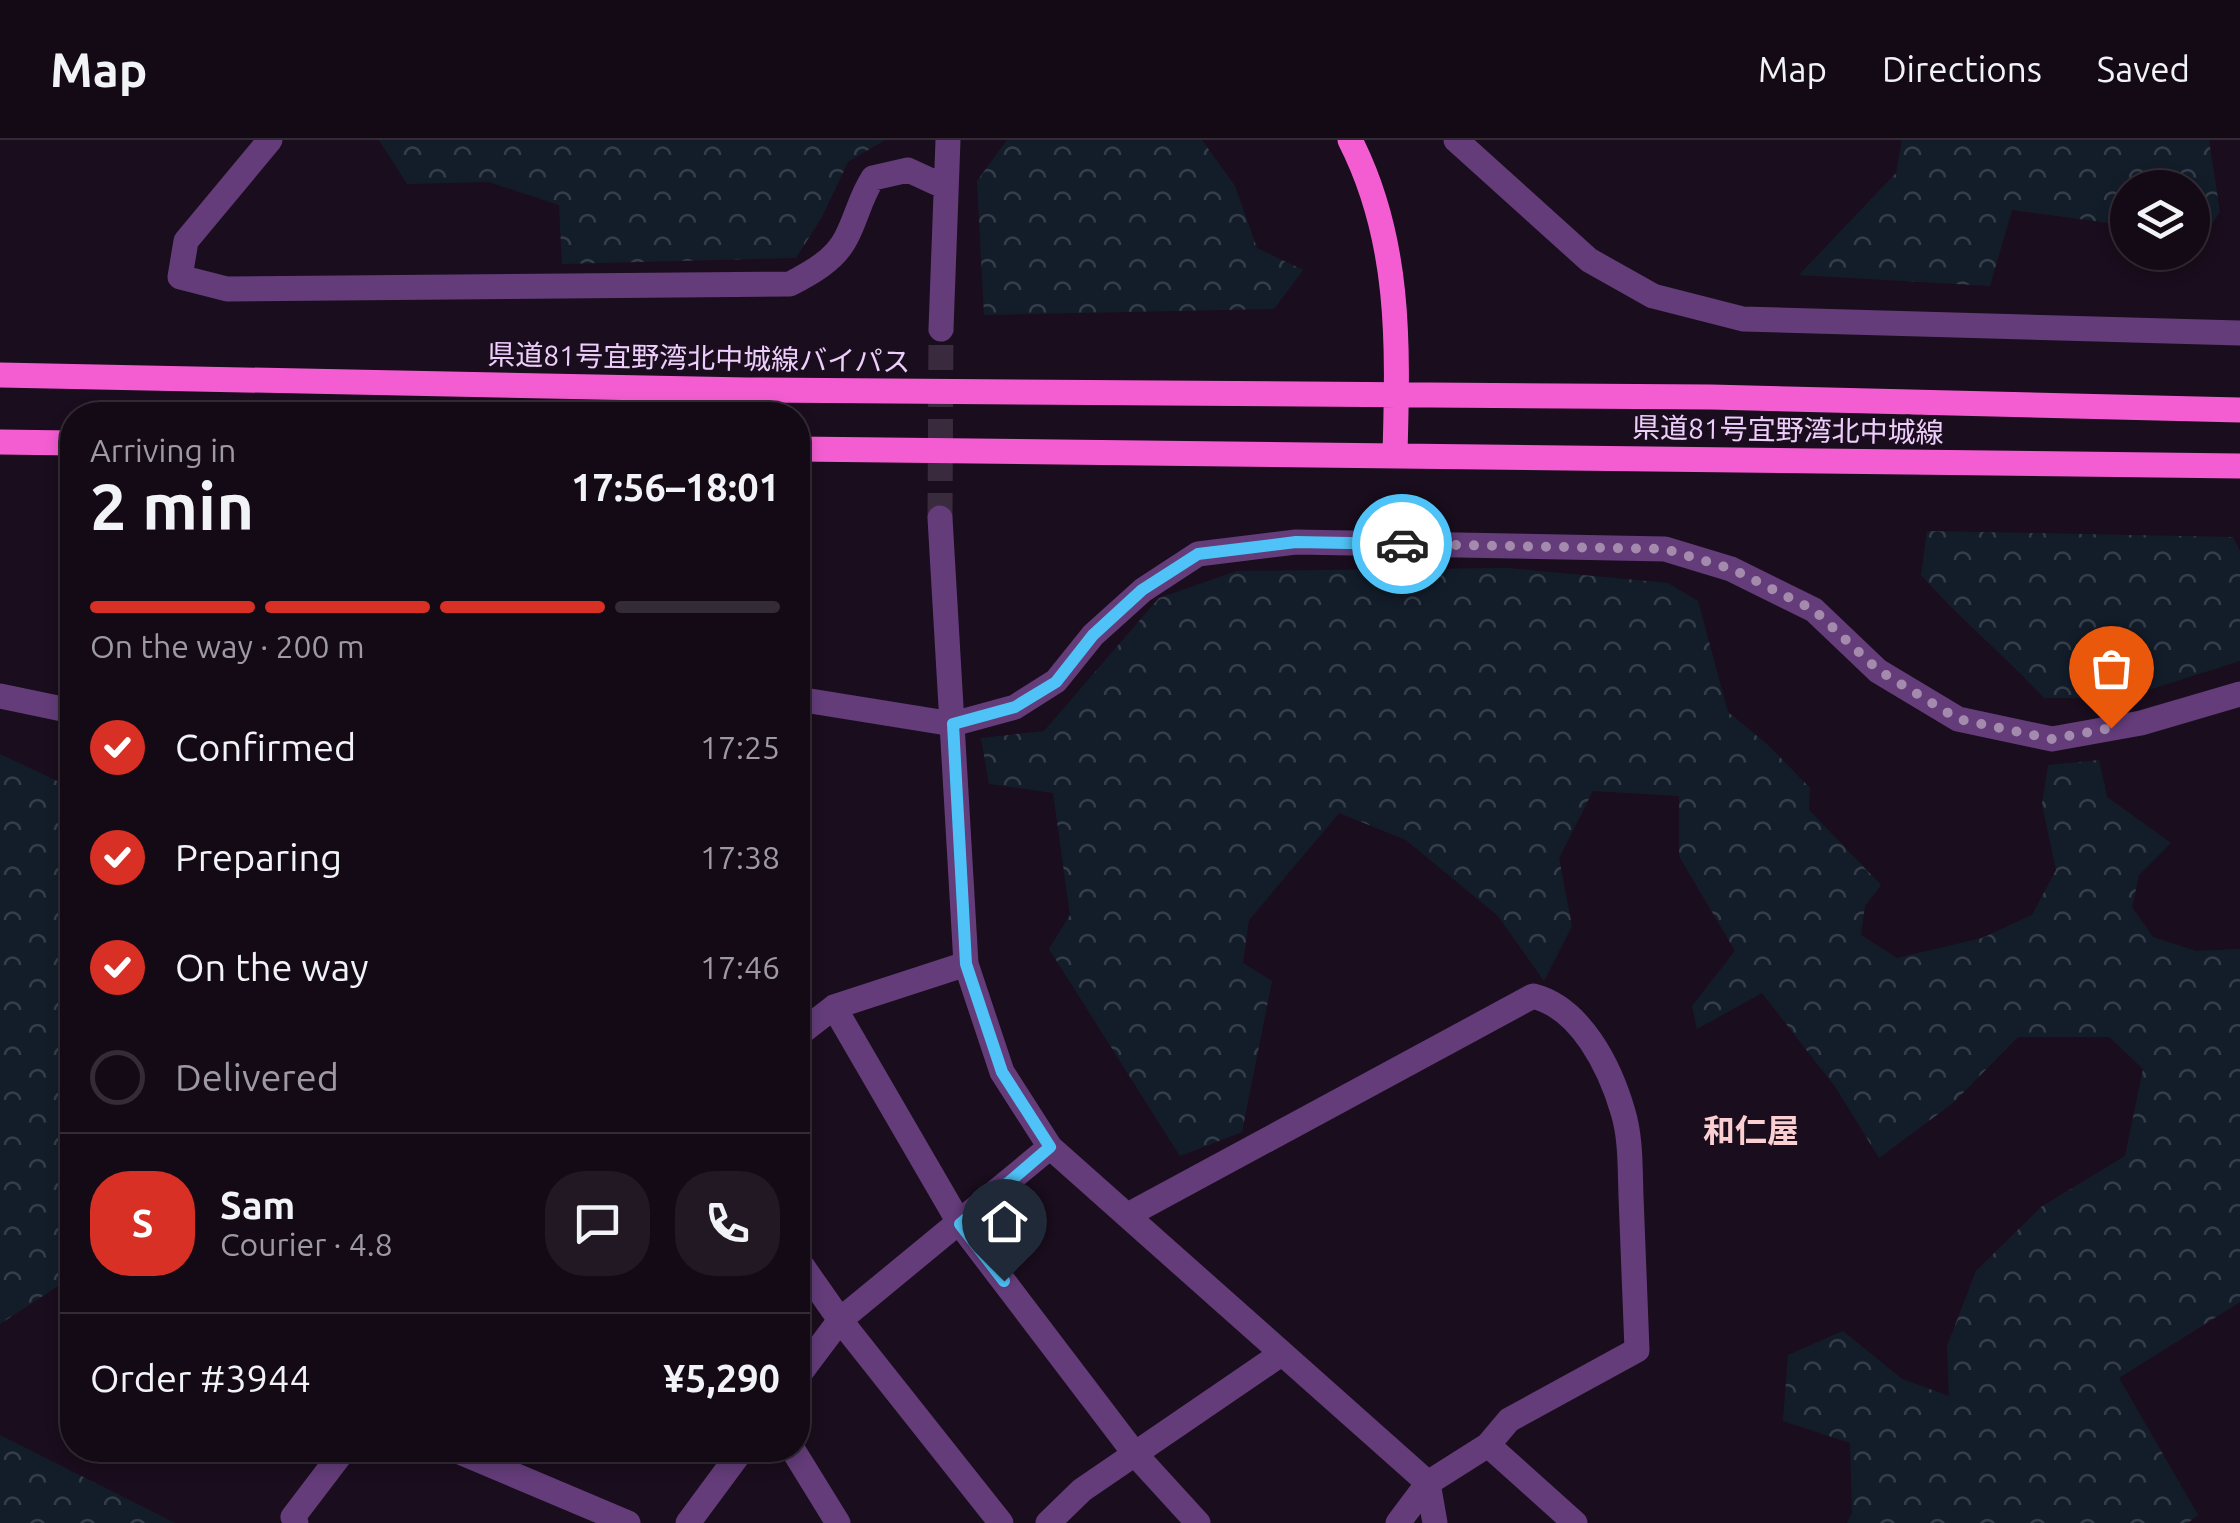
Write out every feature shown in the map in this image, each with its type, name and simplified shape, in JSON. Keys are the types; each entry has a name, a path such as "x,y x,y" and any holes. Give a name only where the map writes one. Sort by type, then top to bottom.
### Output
{"main road":[{"path":"810,448 1395,454 1396,310 1384,229 1372,183 1350,140"},
{"name":"県道81号宜野湾北中城線バイパス","path":"0,375 747,390 1396,395"},
{"name":"県道81号宜野湾北中城線","path":"1396,395 1711,397 2240,410"},
{"path":"0,442 60,443"},
{"name":"県道81号宜野湾北中城線","path":"1395,454 2240,466"}],"street":[{"path":"940,330 948,140"},
{"path":"1456,140 1589,260 1652,296 1744,319 2240,333"},
{"path":"265,142 186,241 180,278 227,289 790,284 820,268 846,240 858,201 873,178 908,170 945,187"},
{"path":"940,518 966,964 1002,1072 1050,1147 1428,1484 1435,1523"},
{"path":"810,701 953,724 1015,707 1056,682 1093,635 1142,590 1198,554 1296,542 1665,549 1732,569 1814,610 1878,670 1958,719 2052,739 2141,723 2240,694"},
{"path":"0,696 60,708"},
{"path":"810,1026 834,1008 966,964"},
{"path":"1128,1216 1532,996 1551,1001 1579,1025 1605,1067 1624,1114 1630,1163 1637,1350 1509,1420 1488,1444 1428,1484 1398,1523"},
{"path":"834,1008 960,1224 1135,1454 1198,1523"},
{"path":"810,1360 840,1320 1050,1147"},
{"path":"810,1277 1001,1523"},
{"path":"1048,1523 1082,1490 1281,1354"},
{"path":"1488,1444 1575,1523"},
{"path":"296,1523 293,1517 335,1462"},
{"path":"484,1462 628,1523"},
{"path":"688,1523 733,1462"},
{"path":"801,1462 838,1523"}],"green space":[{"path":"379,140 885,140 848,162 822,217 796,258 562,264 559,205 489,182 407,184"},
{"path":"1007,140 1202,140 1235,186 1257,248 1303,270 1274,309 984,315 977,181"},
{"path":"1902,140 2209,140 2220,212 2210,226 2210,170 2110,170 2110,223 2012,210 1990,286 1799,275 1896,173"},
{"path":"1927,531 2233,537 2240,551 2240,661 2123,698 2044,698 1921,575"},
{"path":"1507,568 1668,583 1698,601 1728,712 1810,788 1809,810 1881,885 1865,906 1861,935 1897,958 1982,938 2032,915 2056,870 2042,804 2048,765 2099,760 2107,797 2171,843 2139,875 2132,907 2153,937 2196,951 2240,949 2240,1302 2119,1378 2198,1515 2188,1523 1847,1523 1852,1513 1850,1443 1783,1421 1788,1355 1843,1331 1902,1379 1949,1396 1947,1346 1976,1271 2041,1207 2125,1156 2143,1069 2109,1037 2018,1037 1953,1103 1879,1158 1836,1088 1762,993 1697,1029 1692,1006 1735,951 1679,856 1679,796 1593,791 1559,858 1572,926 1544,981 1498,916 1406,840 1339,813 1249,920 1243,963 1272,981 1242,1132 1180,1156 1049,949 1070,915 1053,793 989,784 981,738 1044,731 1159,598 1237,571"},
{"path":"0,754 60,782 60,1285 0,1324"},
{"path":"0,1435 175,1523 0,1523"}],"tunnel":[{"path":"940,518 941,329"}],"way so far":[{"path":"1402,544 1665,549 1732,569 1814,610 1878,670 1958,719 2052,739 2111,728"}],"district":[{"name":"和仁屋","path":"1751,1131"}],"route":[{"path":"1004,1281 960,1224 1050,1147 1002,1072 966,964 953,724 1015,707 1056,682 1093,635 1142,590 1198,554 1296,542 1402,544"}]}
